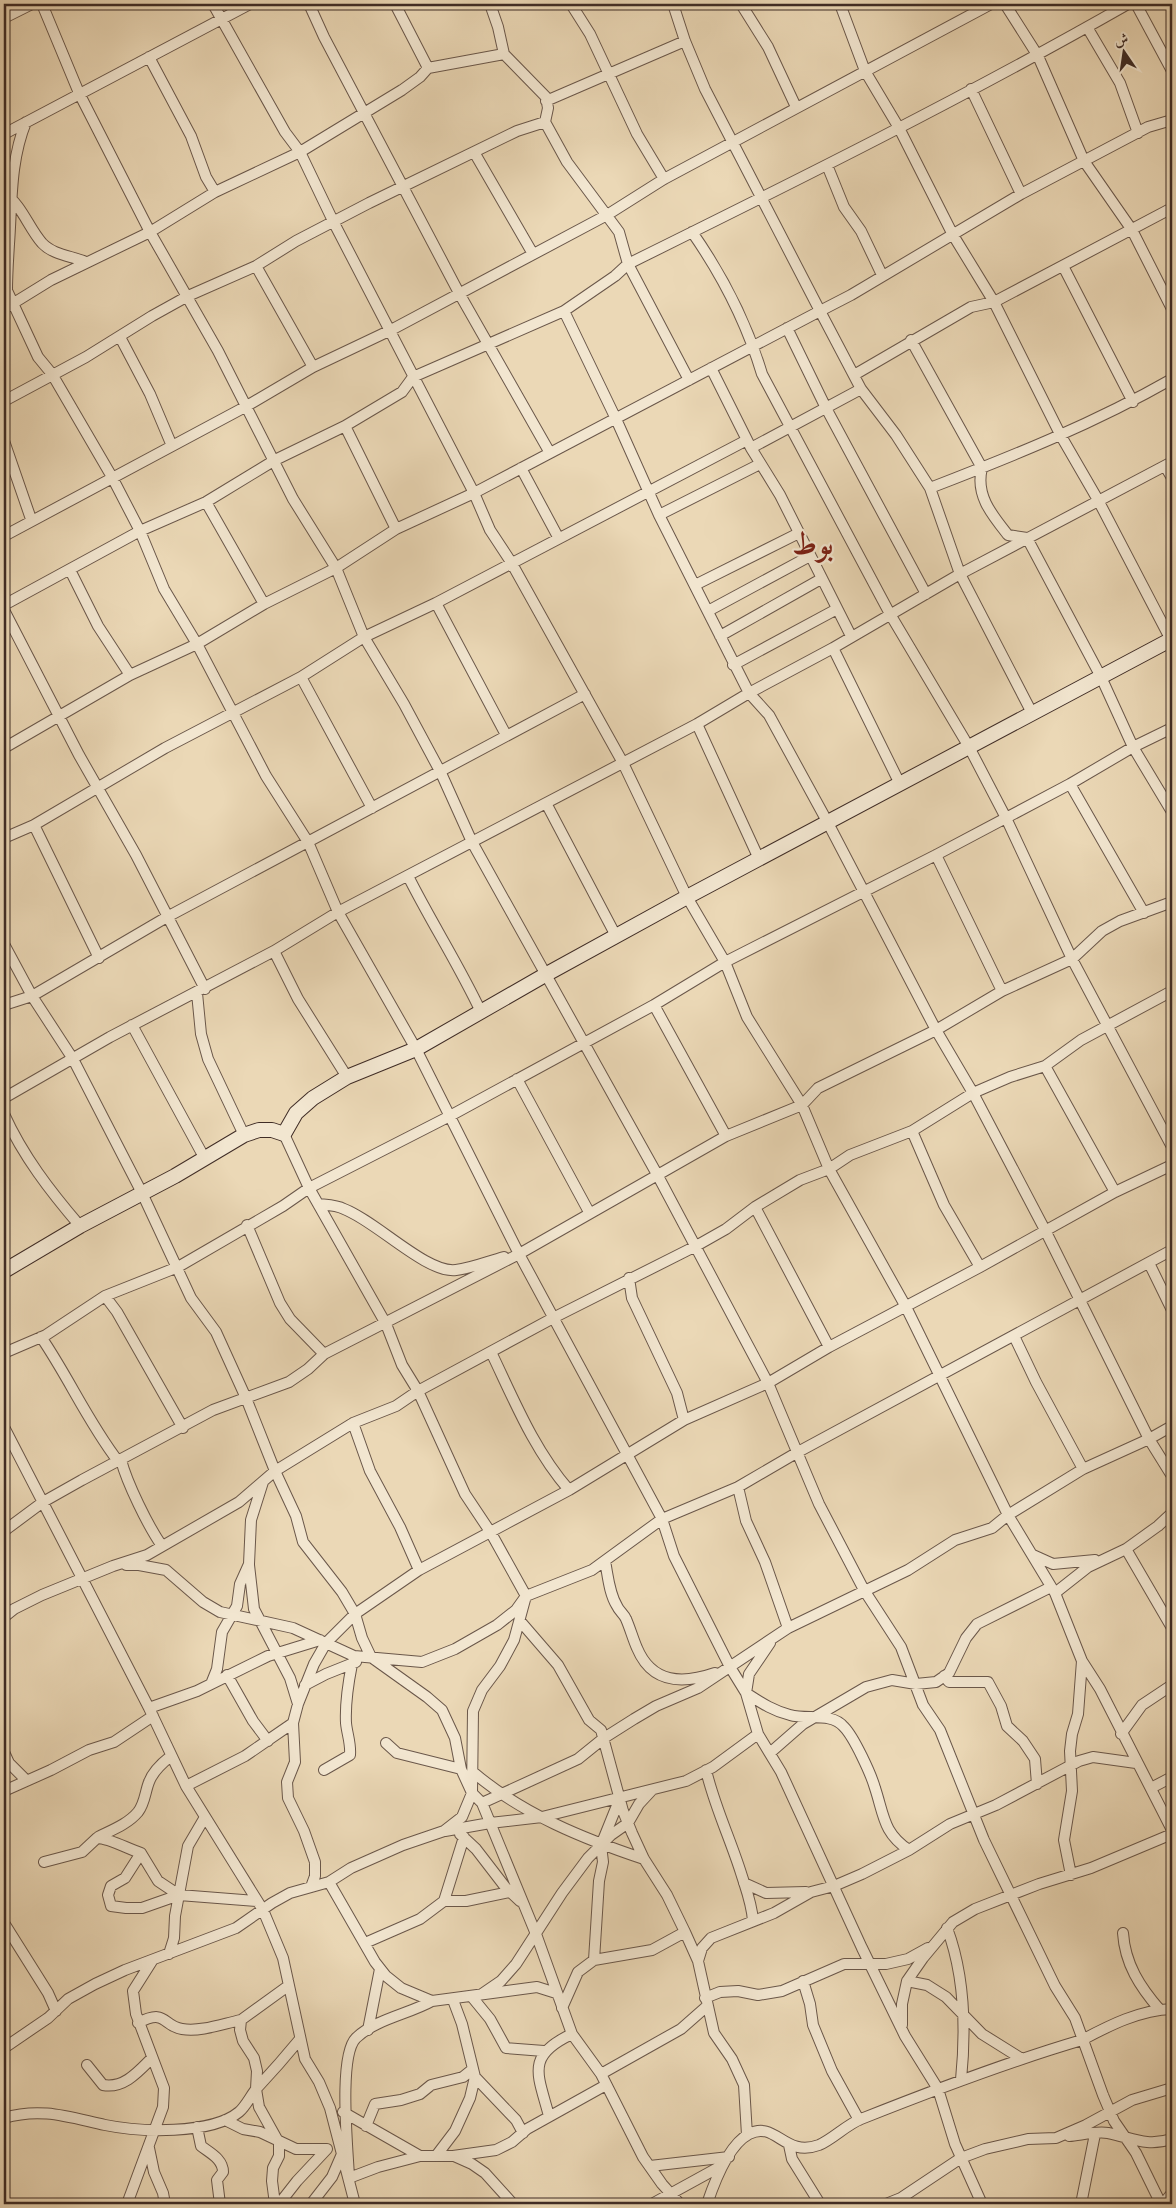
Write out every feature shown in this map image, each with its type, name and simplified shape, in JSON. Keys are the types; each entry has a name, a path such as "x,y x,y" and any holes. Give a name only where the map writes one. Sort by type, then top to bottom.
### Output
{"street":[{"path":"4,18 32,4"},
{"path":"42,4 79,93 150,232 169,267 188,296 275,460 293,499 336,568 364,637 441,773 472,842 544,975 584,1042 658,1176 768,1382 819,1504 864,1590 901,1647 923,1705 940,1730 974,1815 1011,1896 1055,1986 1075,2018 1110,2112 1136,2152 1162,2204 1172,2193"},
{"path":"213,4 285,132 300,152 334,223 474,493 490,530 511,562 585,694 622,763 687,897 725,962 747,1017 802,1104 829,1169 906,1306 1008,1514 1053,1590 1082,1661 1100,1689 1172,1832 1071,1875 1039,1884 975,1909 953,1922 932,1946 907,1981 902,2004 902,2028"},
{"path":"4,134 250,4"},
{"path":"309,4 324,37 366,113 459,293 550,452"},
{"path":"395,4 428,68"},
{"path":"490,4 498,27 504,54 546,97 545,122 568,162 619,232 628,264 689,380"},
{"path":"571,4 590,34 637,134 664,179"},
{"path":"673,4 685,41 705,89 861,389 896,435 930,488 960,574 1032,713"},
{"path":"741,4 768,47 796,107"},
{"path":"284,1134 296,1113 313,1098 347,1077 416,1050 544,975 687,897 1172,640 1098,500 1061,436 994,302 953,235 899,128 865,71 840,4"},
{"path":"4,536 313,368 391,330 607,215 664,179 991,4"},
{"path":"1005,4 1038,56 1084,161 1132,230 1172,309"},
{"path":"4,604 140,531 206,502 275,460 345,426 402,392 413,377 564,311 615,276 628,264 762,198 1038,56 1128,4"},
{"path":"1136,4 1172,71"},
{"path":"1088,27 1120,83 1138,133"},
{"path":"546,101 609,76 685,41"},
{"path":"4,309 15,304 51,280 150,232 215,192 300,152 366,113 420,77 428,68 504,54"},
{"path":"149,57 191,136 206,177 215,192"},
{"path":"971,90 1020,194"},
{"path":"4,748 130,675 197,644 264,604 336,568 396,529 474,493 851,295 1020,194 1138,133 1172,120"},
{"path":"26,122 19,138 8,196 6,288 15,304 34,349 52,374 112,477 140,531 164,589 197,644 266,776 308,842 338,912 416,1050 448,1118 519,1254 662,1519 674,1556 730,1667 746,1693 758,1734 771,1752 902,2028 938,2089 961,2158 982,2204"},
{"path":"4,401 86,357 188,296 256,266 296,241 404,186 517,131 545,122"},
{"path":"474,152 533,254"},
{"path":"827,165 844,207 861,231 882,275"},
{"path":"8,196 43,244 55,252 86,262"},
{"path":"854,375 971,306 994,302 1172,208"},
{"path":"692,232 707,253 754,346 762,374 890,614 969,747 1006,818 1072,959 1109,1025 1172,1147"},
{"path":"256,266 313,368"},
{"path":"1063,266 1133,402"},
{"path":"564,311 616,419 659,515 695,584 733,664 749,692 769,715 828,822 936,1030 973,1093 1150,1439 1172,1476"},
{"path":"788,328 826,408 926,594"},
{"path":"120,337 150,394 172,446"},
{"path":"912,340 982,468 979,482 983,497 1008,535 1027,538"},
{"path":"711,368 749,444 780,495 851,636"},
{"path":"930,488 1061,436 1133,402 1172,379"},
{"path":"4,838 34,825 98,787 301,677 364,637 436,603 648,491 790,426 861,389"},
{"path":"345,426 396,529"},
{"path":"4,441 31,520"},
{"path":"659,515 760,464"},
{"path":"4,1098 132,1025 201,991 274,951 338,912 697,724 749,692 833,648 960,574 1098,500 1169,464 1172,478"},
{"path":"521,468 558,537"},
{"path":"206,502 264,604"},
{"path":"695,584 799,533"},
{"path":"1027,538 1101,677 1133,747 1172,812"},
{"path":"708,611 810,556"},
{"path":"70,570 98,626 130,675"},
{"path":"720,636 821,579"},
{"path":"436,603 506,734"},
{"path":"733,664 837,609"},
{"path":"4,610 79,756 136,855 201,991 201,1034 208,1059 244,1135"},
{"path":"833,648 900,784"},
{"path":"301,677 372,808"},
{"path":"4,1006 32,996 100,958 167,917 441,773 506,734 585,694"},
{"path":"697,724 759,859"},
{"path":"4,1353 41,1338 105,1296 178,1267 283,1206 309,1188 448,1118 654,1005 725,962 936,855 1070,784 1133,747 1172,728"},
{"path":"1070,784 1144,913"},
{"path":"546,803 616,936"},
{"path":"34,825 100,958"},
{"path":"936,855 1002,991"},
{"path":"408,876 436,930 462,973 481,1012"},
{"path":"4,1531 43,1502 120,1460 229,1402 246,1398 289,1382 308,1369 324,1354 386,1324 519,1254 589,1212 658,1176 726,1136 802,1104 818,1088 936,1030 1002,991 1072,959 1102,931 1120,921 1172,902"},
{"path":"4,944 32,996 73,1059 142,1193 191,1298 216,1332 246,1398 274,1471 296,1516 303,1542 342,1592 355,1614 362,1638 371,1657 442,1710 455,1738 461,1769 472,1793 482,1802 536,1934 572,2034 601,2074 650,2166 680,2204"},
{"path":"274,951 298,999 347,1077"},
{"path":"4,1617 14,1609 42,1594 83,1580 113,1566 147,1555 239,1502 274,1471 353,1423 396,1406 418,1391 554,1317 696,1246 726,1229 755,1207 800,1180 829,1169 850,1156 912,1130 973,1093 1010,1077 1045,1066 1081,1040 1172,991"},
{"path":"654,1005 726,1136"},
{"path":"132,1025 205,1159"},
{"path":"1045,1066 1115,1192"},
{"path":"517,1079 589,1212"},
{"path":"4,1114 16,1142 49,1190 80,1226"},
{"path":"5,1267 205,1159 244,1135 259,1130 272,1130 284,1134 309,1188 386,1324 402,1365 418,1391 465,1494 491,1533 526,1596 514,1640 500,1666 482,1690 473,1711 472,1793 462,1817 444,1831"},
{"path":"912,1130 944,1205 980,1267"},
{"path":"4,1791 51,1770 89,1750 114,1742 151,1712 227,1675 277,1653 323,1641 355,1614 419,1570 570,1490 684,1420 768,1382 829,1347 980,1267 1044,1230 1115,1192 1172,1165"},
{"path":"318,1204 344,1208 390,1236 425,1262 439,1268 456,1270 519,1254"},
{"path":"755,1207 829,1347"},
{"path":"247,1226 280,1303 290,1320 324,1354"},
{"path":"113,1566 138,1565 166,1570 203,1602 220,1612 293,1628 354,1656 422,1662 455,1649 497,1625 516,1610 526,1596 592,1570 606,1562 637,1536 662,1519 738,1487 798,1452 1172,1250"},
{"path":"1149,1263 1172,1310"},
{"path":"629,1278 632,1298 677,1393 684,1420"},
{"path":"105,1296 118,1312 182,1428"},
{"path":"1014,1336 1036,1382 1083,1469"},
{"path":"41,1338 66,1376 97,1433 120,1460 124,1473 153,1532 162,1546"},
{"path":"492,1352 542,1454 555,1474 570,1490"},
{"path":"353,1423 370,1471 400,1527 419,1570"},
{"path":"482,1802 578,1760 604,1738 656,1706 698,1688 788,1628 908,1570 955,1540 992,1528 1008,1514 1083,1469 1150,1439 1172,1426"},
{"path":"4,1427 151,1712 186,1786 260,1905 283,1958 305,2059 324,2094 355,2204"},
{"path":"264,1481 251,1520 249,1564 254,1609 290,1678 298,1704"},
{"path":"738,1487 746,1521 764,1562 788,1628"},
{"path":"771,1752 781,1741 814,1718 866,1687 892,1680 916,1684 936,1682 949,1673 966,1638 977,1624 1053,1590 1088,1567 1126,1549 1158,1526 1172,1513"},
{"path":"1126,1549 1172,1628"},
{"path":"1033,1555 1053,1564 1108,1558"},
{"path":"606,1562 609,1583 617,1606 625,1617 637,1650 649,1666 662,1677 681,1681 706,1676 730,1667"},
{"path":"211,1684 217,1669 222,1632 237,1606 240,1584 249,1564"},
{"path":"520,1621 558,1665 589,1720 601,1730 628,1823 644,1859 667,1895 698,1961 714,2033 732,2060 744,2085 747,2135"},
{"path":"746,1693 749,1674 774,1637"},
{"path":"311,1887 315,1876 314,1862 304,1831 288,1798 287,1782 294,1762 293,1723 298,1704 323,1641"},
{"path":"305,1686 371,1657"},
{"path":"1071,1875 1064,1840 1072,1791 1070,1766 1072,1734 1078,1714 1082,1661"},
{"path":"324,1770 350,1755 351,1747 346,1725 346,1694 352,1664"},
{"path":"227,1675 253,1721 268,1742"},
{"path":"944,1676 949,1682 988,1682 1002,1706 1007,1726 1024,1741 1035,1759 1037,1784"},
{"path":"1121,1734 1142,1705 1172,1685"},
{"path":"746,1693 766,1707 782,1713 814,1718 829,1718 844,1726 875,1788 882,1815 890,1832 899,1844 909,1850"},
{"path":"186,1786 245,1756 293,1723"},
{"path":"4,2048 56,2011 68,1999 95,1984 236,1928 260,1905 290,1893 329,1882 351,1868 402,1845 444,1831 542,1817 686,1781 706,1770 758,1734"},
{"path":"386,1743 397,1753 461,1769"},
{"path":"4,1752 9,1763 26,1780"},
{"path":"44,1862 82,1852 97,1838 129,1821 139,1811 146,1796 149,1782 159,1766 171,1756"},
{"path":"744,1883 766,1893 811,1892 834,1886 909,1850 950,1824 974,1815 1070,1766 1093,1757 1136,1763"},
{"path":"706,1770 712,1794 724,1822 744,1883 752,1910 753,1921"},
{"path":"473,1772 501,1793 542,1817 601,1844 644,1859"},
{"path":"1150,1788 1172,1777"},
{"path":"476,1996 501,1981 516,1964 562,1893 588,1858 601,1844 628,1823 639,1804 652,1789"},
{"path":"594,1960 599,1881 603,1862 601,1844 620,1798"},
{"path":"169,1954 174,1938 179,1895 188,1846 205,1817"},
{"path":"444,1831 464,1837 510,1892 524,1905"},
{"path":"444,1902 464,1837"},
{"path":"97,1838 106,1838 122,1848 141,1853 158,1881 179,1895"},
{"path":"141,1853 125,1878 111,1886 108,1895 111,1906 142,1908 179,1895 260,1905"},
{"path":"329,1882 380,1969 401,1988 432,2001"},
{"path":"364,1943 411,1923 444,1902 466,1901 510,1892"},
{"path":"698,1961 702,1948 711,1938 774,1913 811,1892"},
{"path":"4,1923 48,1993 56,2011"},
{"path":"947,1928 956,1951 963,2012 961,2080"},
{"path":"562,2008 578,1972 594,1960 652,1950 685,1932"},
{"path":"1123,1933 1131,1970 1145,1992 1160,2010"},
{"path":"601,2074 681,2029 706,2002 720,1992 766,1994 782,1991 844,1964 870,1964 908,1959 932,1946"},
{"path":"127,2204 164,2107 164,2088 138,2023 133,1991 152,1960"},
{"path":"368,2030 380,1969"},
{"path":"803,1981 810,2004 813,2025 832,2071 859,2120"},
{"path":"907,1981 927,1985 946,1997 963,2012 982,2034 1022,2059"},
{"path":"138,2023 155,2017 163,2018 179,2028 196,2029 240,2020 288,1986"},
{"path":"349,2178 346,2115 349,2050 355,2038 368,2030 432,2001 454,2000 537,1987 556,1993"},
{"path":"476,1996 506,2048 544,2051 572,2034"},
{"path":"436,2156 455,2131 470,2098 474,2073 454,2000"},
{"path":"707,2204 726,2161 747,2135 764,2130 789,2145 803,2148 821,2144 859,2120 961,2080 1082,2040 1115,2024 1160,2010 1172,2009"},
{"path":"240,2020 243,2041 254,2058 257,2072 256,2089 259,2107 280,2143 279,2156 273,2168 272,2181 275,2204"},
{"path":"4,2118 29,2112 54,2113 107,2125 156,2129 198,2127 225,2120 239,2112 256,2089 300,2039"},
{"path":"544,2051 538,2075 549,2116"},
{"path":"88,2065 103,2085 111,2086 130,2079 152,2058"},
{"path":"366,2126 375,2104 402,2100 420,2094 432,2085 474,2073"},
{"path":"474,2073 516,2120 523,2133"},
{"path":"349,2178 378,2167 420,2156 453,2156 496,2150 512,2142 549,2116 606,2085"},
{"path":"1056,2138 1132,2100 1172,2088"},
{"path":"324,2094 346,2115 420,2156"},
{"path":"225,2120 244,2129 260,2132 296,2150 327,2149"},
{"path":"198,2127 201,2146 217,2158 223,2167 223,2172 217,2180 220,2204"},
{"path":"886,2204 901,2198 961,2158 985,2149 1028,2139 1106,2133 1142,2143 1161,2142 1172,2139"},
{"path":"1081,2204 1095,2134"},
{"path":"279,2204 297,2181 337,2139"},
{"path":"789,2145 792,2160 820,2204"},
{"path":"149,2147 154,2172 170,2204"},
{"path":"311,2204 332,2177 342,2154"},
{"path":"453,2156 472,2164 485,2173 513,2204"},
{"path":"650,2166 726,2161"},
{"path":"652,2204 671,2195 726,2161"},
{"path":"163,2193 165,2204"}],"district":[{"name":"بوط","path":"813,546"}]}
